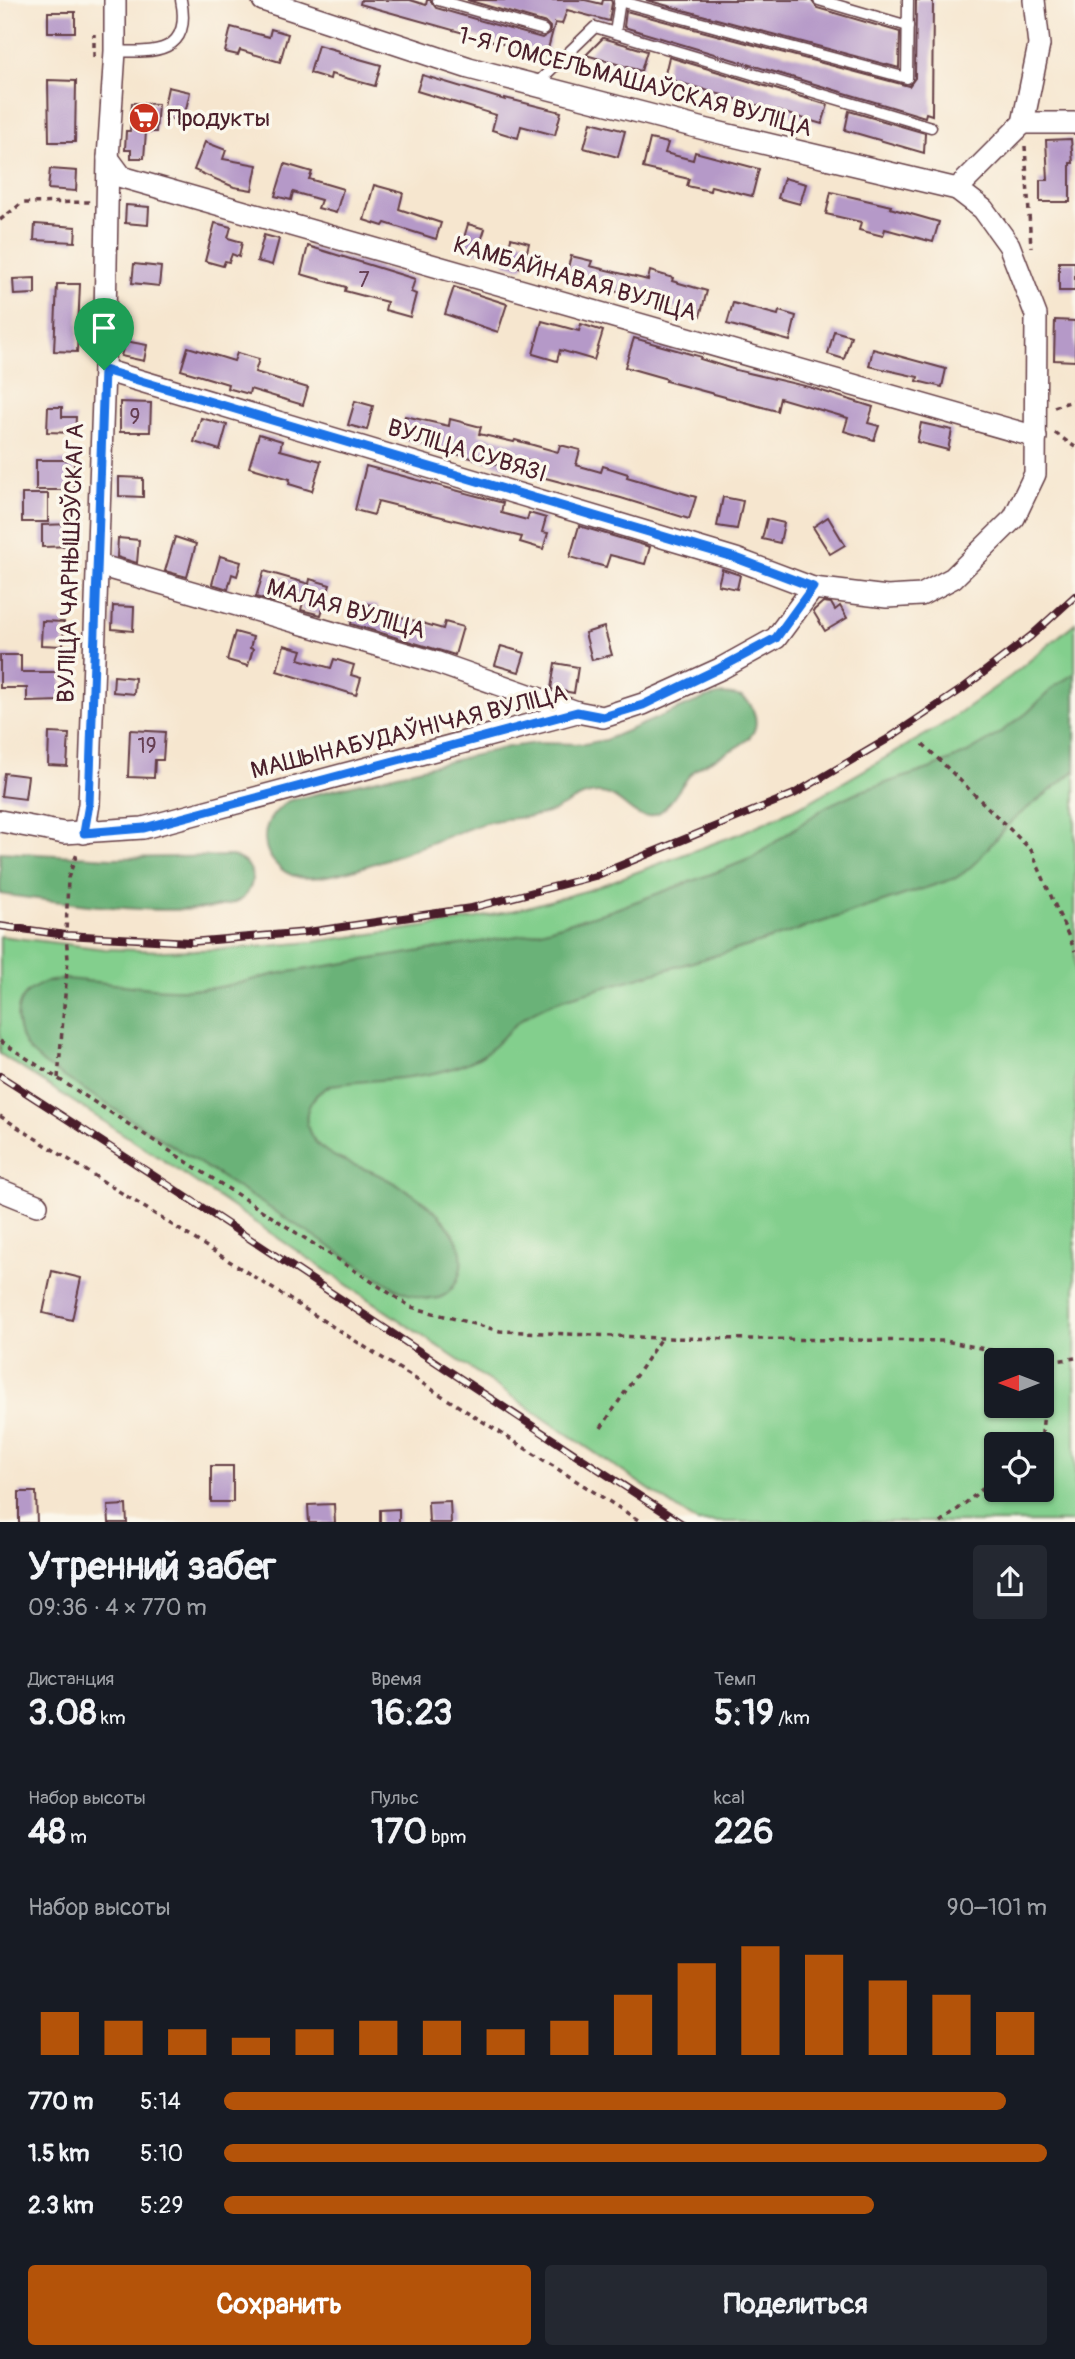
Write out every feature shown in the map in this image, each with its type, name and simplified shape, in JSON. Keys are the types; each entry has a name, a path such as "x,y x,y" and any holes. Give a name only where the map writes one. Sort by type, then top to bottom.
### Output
{"street":[{"name":"ВУЛІЦА ЧАРНЫШЭЎСКАГА","path":"84,833 89,804 104,370 108,158 116,0"},
{"name":"1-Я ГОМСЕЛЬМАШАЎСКАЯ ВУЛІЦА","path":"263,0 470,68 708,130 957,189"},
{"path":"813,587 887,597 921,595 953,578 1013,518 1035,474 1036,315 1009,245 983,209 957,189 1023,123 1039,45 1034,0"},
{"path":"1023,123 1075,123"},
{"name":"КАМБАЙНАВАЯ ВУЛІЦА","path":"108,158 122,177 1036,438"},
{"name":"ВУЛІЦА СУВЯЗІ","path":"104,370 736,558 813,587"},
{"name":"МАЛАЯ ВУЛІЦА","path":"98,565 435,662 577,712"},
{"name":"МАШЫНАБУДАЎНІЧАЯ ВУЛІЦА","path":"0,821 64,833 144,828 577,712 603,717 643,705 776,638 813,587"},
{"path":"0,1190 37,1205"}],"lane":[{"path":"115,51 159,51 174,43 183,25 181,0"},
{"path":"438,0 543,30"},
{"path":"819,0 908,26"},
{"path":"615,33 620,1 907,78 908,0"},
{"path":"535,85 595,27 931,127"}],"path":[{"path":"1023,123 1031,246"},
{"path":"0,220 22,203 92,202"},
{"path":"923,744 1031,850 1075,951"},
{"path":"58,1078 68,959 68,878 84,833"},
{"path":"0,1041 411,1307 500,1331 661,1338 946,1341 984,1349"},
{"path":"0,1116 643,1522"},
{"path":"601,1428 661,1338"},
{"path":"1054,1361 1075,1358"},
{"path":"940,1522 984,1487"}],"green space":[{"path":"1075,623 1075,1522 697,1522 154,1154 0,1054 0,936 105,949 231,949 312,942 453,923 516,910 589,890 741,833 809,802 942,725 1011,676"},
{"path":"1075,673 1075,770 1014,819 980,858 956,878 749,946 557,1001 527,1016 485,1054 462,1065 426,1075 331,1085 318,1094 309,1106 307,1121 308,1129 318,1144 333,1156 377,1174 413,1194 436,1213 454,1235 461,1253 459,1277 445,1295 437,1298 421,1298 398,1290 44,1064 28,1049 21,1036 18,1012 24,996 39,985 57,980 158,988 213,988 276,974 530,934 610,911 752,858 827,806 855,793 929,769 967,753 1027,713 1055,686"},
{"path":"723,694 748,701 756,722 753,732 737,747 694,771 666,806 656,814 638,815 609,795 586,795 548,813 485,823 363,867 316,878 298,877 286,872 268,853 265,834 268,822 288,801 508,747 537,743 584,744 605,740 705,698"},
{"path":"0,852 112,858 232,856 249,866 252,881 247,894 240,900 192,909 123,908 53,901 0,894"}],"building":[{"path":"361,0 410,0 426,5 427,0 430,0 436,8 542,38 550,33 550,27 546,23 467,0 585,0 602,4 603,0 611,0 612,3 609,21 567,10 562,24 555,23 546,56 360,4"},
{"path":"646,0 811,0 817,8 900,32 899,68"},
{"path":"916,0 933,0 932,115 926,113 925,117 624,27 626,11 909,86 915,78"},
{"path":"48,12 75,12 75,32 48,32"},
{"path":"231,27 269,37 271,29 288,34 280,62 240,50 238,55 225,52"},
{"path":"603,38 647,51 641,71 586,55"},
{"path":"318,45 381,65 375,86 331,74 330,79 310,73"},
{"path":"669,57 828,105 822,124 664,78"},
{"path":"422,75 505,100 561,112 555,135 521,126 518,138 492,130 496,115 417,91"},
{"path":"48,80 76,81 75,142 49,142"},
{"path":"168,87 190,92 183,122 162,116"},
{"name":"Продукты","path":"132,103 158,104 156,132 146,132 144,158 131,158 131,150 125,150 126,131 130,131"},
{"path":"849,111 925,133 924,153 845,130"},
{"path":"591,122 625,131 618,157 584,148"},
{"path":"650,139 668,143 665,153 693,160 695,152 759,169 752,196 711,186 710,191 687,186 689,179 643,168"},
{"path":"1071,139 1073,163 1070,163 1070,202 1040,202 1040,180 1048,180 1046,140"},
{"path":"205,142 226,150 223,159 257,165 252,190 234,187 194,170"},
{"path":"285,164 312,172 309,179 343,189 336,213 318,208 321,200 293,192 291,200 275,196"},
{"path":"50,169 77,171 76,191 48,189"},
{"path":"784,178 806,184 800,204 778,198"},
{"path":"374,185 403,193 399,209 441,223 436,239 385,223 383,226 364,220"},
{"path":"831,192 891,206 890,208 939,222 933,242 885,229 883,236 859,230 861,222 826,214"},
{"path":"126,205 149,207 148,225 125,223"},
{"path":"215,223 231,227 228,238 242,242 239,257 232,254 229,262 225,261 223,266 205,261"},
{"path":"35,224 76,227 75,242 34,240"},
{"path":"468,224 485,229 477,253 461,248"},
{"path":"264,235 279,239 272,265 257,261"},
{"path":"511,238 529,243 523,268 505,264"},
{"path":"308,246 415,279 411,292 416,294 410,317 385,310 387,302 345,291 346,287 301,274"},
{"path":"571,256 592,261 590,266 648,280 650,271 673,278 672,281 707,291 700,316 565,279"},
{"path":"1059,262 1075,262 1075,291 1059,291"},
{"path":"134,264 161,267 159,286 132,283"},
{"path":"35,278 35,294 14,295 13,279"},
{"path":"57,284 80,284 77,352 54,351"},
{"path":"454,287 507,304 498,332 445,314"},
{"path":"733,303 778,315 779,311 796,316 790,341 727,324"},
{"path":"1055,320 1075,321 1075,361 1054,360"},
{"path":"542,321 579,331 581,324 603,331 594,360 560,350 557,361 533,354"},
{"path":"834,331 851,336 844,359 828,354"},
{"path":"634,338 736,370 809,387 873,407 868,423 879,426 874,440 844,431 848,418 780,398 777,411 625,367"},
{"path":"125,341 147,345 144,361 121,356"},
{"path":"188,347 234,361 237,353 259,359 255,372 308,388 303,405 250,389 249,394 227,388 228,384 181,370"},
{"path":"873,349 946,369 942,387 917,381 918,377 869,366"},
{"path":"355,401 373,406 367,430 348,425"},
{"path":"120,402 151,403 150,432 120,432"},
{"path":"48,407 62,407 62,417 76,417 75,433 47,432"},
{"path":"405,416 449,426 450,419 481,427 479,434 514,442 515,440 558,452 560,445 580,450 576,465 601,472 603,466 628,474 627,477 696,497 689,519 538,476 542,465 512,457 509,468 400,439"},
{"path":"201,418 227,425 220,450 194,442"},
{"path":"921,423 952,430 948,450 917,442"},
{"path":"259,434 282,441 280,450 321,461 312,491 289,484 290,479 249,467"},
{"path":"36,460 74,460 74,490 36,490"},
{"path":"366,466 503,503 501,513 527,520 529,513 546,518 542,532 548,533 543,549 520,542 522,537 378,501 374,515 355,510"},
{"path":"119,477 143,478 143,497 119,496"},
{"path":"22,494 48,494 48,522 22,522"},
{"path":"723,497 743,501 737,529 717,526"},
{"path":"828,517 845,545 830,554 813,527"},
{"path":"767,519 784,523 780,543 762,539"},
{"path":"73,524 73,546 42,547 42,525"},
{"path":"579,526 650,547 645,564 610,555 606,567 570,557"},
{"path":"175,537 196,544 187,577 165,571"},
{"path":"118,538 139,540 137,563 117,557"},
{"path":"220,556 241,562 237,576 232,574 228,589 212,584"},
{"path":"722,569 740,575 737,589 718,585"},
{"path":"264,571 309,584 310,579 330,585 321,615 301,610 304,598 276,590 273,602 256,597"},
{"path":"355,602 378,606 377,610 443,629 445,622 463,627 455,655 351,624"},
{"path":"823,602 831,603 835,610 840,606 847,618 825,631 813,611"},
{"path":"113,606 134,607 133,631 112,629"},
{"path":"42,621 64,622 63,646 41,645"},
{"path":"604,627 612,655 592,660 585,633"},
{"path":"235,632 253,637 248,666 227,660"},
{"path":"284,645 302,650 299,659 331,668 334,659 354,665 351,675 361,678 356,695 277,671"},
{"path":"501,646 525,653 519,672 495,665"},
{"path":"0,655 21,655 21,672 62,672 62,701 27,702 27,688 0,688"},
{"path":"555,663 578,667 574,693 551,689"},
{"path":"114,676 135,678 134,694 113,692"},
{"path":"130,730 165,732 163,760 155,760 154,778 128,777"},
{"path":"49,733 69,734 67,766 48,765"},
{"path":"4,773 28,776 25,799 1,796"},
{"path":"52,1271 81,1278 72,1320 43,1313"},
{"path":"211,1466 233,1466 233,1502 211,1502"},
{"path":"19,1492 36,1492 37,1522 19,1522"},
{"path":"450,1501 451,1522 429,1522 428,1502"},
{"path":"334,1504 335,1522 309,1522 308,1505"},
{"path":"126,1505 127,1522 109,1522 108,1506"},
{"path":"399,1509 399,1522 380,1522 380,1510"}],"railway":[{"path":"0,926 66,935 190,942 308,932 471,908 595,876 794,794 886,740 962,689 1031,636 1075,596"},
{"path":"0,1076 679,1522"}],"place":[{"name":"Продукты","path":"144,118"}],"route":[{"path":"104,370 736,558 813,587 776,638 643,705 603,717 577,712 144,828 84,833 89,804 104,370"}]}
